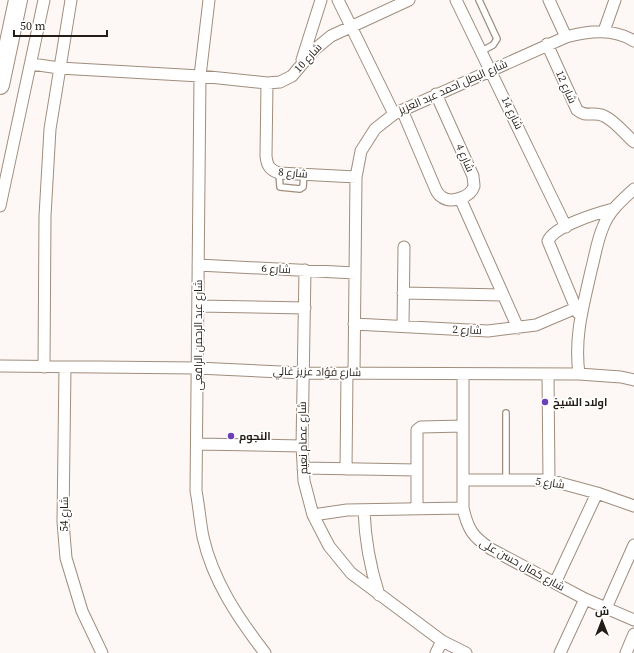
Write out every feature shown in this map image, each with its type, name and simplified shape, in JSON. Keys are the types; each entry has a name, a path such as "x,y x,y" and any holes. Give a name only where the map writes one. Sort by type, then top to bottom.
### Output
{"highway":[{"path":"0,86 18,0"}],"street":[{"path":"0,206 32,64 44,0"},
{"path":"44,367 46,187 50,129 71,0"},
{"name":"شارع عبد الرحمن الرافعى","path":"209,0 200,76 196,491 204,537 219,582 241,623 265,653"},
{"path":"300,66 321,0"},
{"path":"338,0 351,27 398,112 436,190 442,198 451,201 460,198 518,328"},
{"name":"شارع 10","path":"32,64 59,68 200,76 267,83 280,82 292,76 314,50 331,36 409,0"},
{"name":"شارع 14","path":"456,0 566,227"},
{"path":"549,0 566,37"},
{"path":"604,31 615,0"},
{"name":"شارع البطل احمد عبد العزيز","path":"346,469 350,373 354,324 356,177 361,151 375,129 398,112 547,44 566,37 585,32 604,31 627,37 634,41"},
{"name":"شارع 12","path":"547,44 577,110 585,115 598,114 605,116 634,142"},
{"name":"شارع 8","path":"267,83 267,164 272,170 279,173 356,177"},
{"name":"شارع 4","path":"436,94 473,176 474,186 469,194 460,198"},
{"path":"579,374 577,349 578,313 601,232 613,209 634,189"},
{"path":"578,313 548,241 550,235 594,214 613,209"},
{"path":"403,326 404,247"},
{"name":"شارع 6","path":"198,265 355,273"},
{"name":"شارع عصام نعيم","path":"305,270 302,446 304,481 313,515 333,552 351,573 378,595 442,641 466,653"},
{"path":"403,293 503,295"},
{"path":"198,306 304,308"},
{"name":"شارع 2","path":"354,324 488,331 536,325 578,313"},
{"name":"شارع فؤاد عزيز غالي","path":"0,366 197,368 303,373 579,374 621,377 634,380"},
{"name":"شارع 54","path":"65,367 63,522 65,552 70,576 82,611 102,653"},
{"name":"شارع كمال حسن على","path":"463,374 463,508 467,525 477,540 585,599 634,620"},
{"path":"548,374 549,480"},
{"path":"417,509 417,430 421,427 463,426"},
{"path":"197,444 302,446"},
{"path":"303,468 416,470"},
{"name":"شارع 5","path":"463,480 549,480 597,493 634,506"},
{"path":"554,583 597,493"},
{"path":"313,515 364,510 463,508"},
{"path":"364,510 365,539 370,567 378,595"},
{"path":"606,608 634,545"},
{"path":"560,653 585,599"},
{"path":"626,653 634,634"},
{"path":"436,653 442,641"}],"lane":[{"path":"479,0 497,39 493,45 482,51"},
{"path":"506,413 506,480"}],"place":[{"name":"اولاد الشيخ","path":"545,402"},
{"name":"النجوم","path":"231,436"}]}
